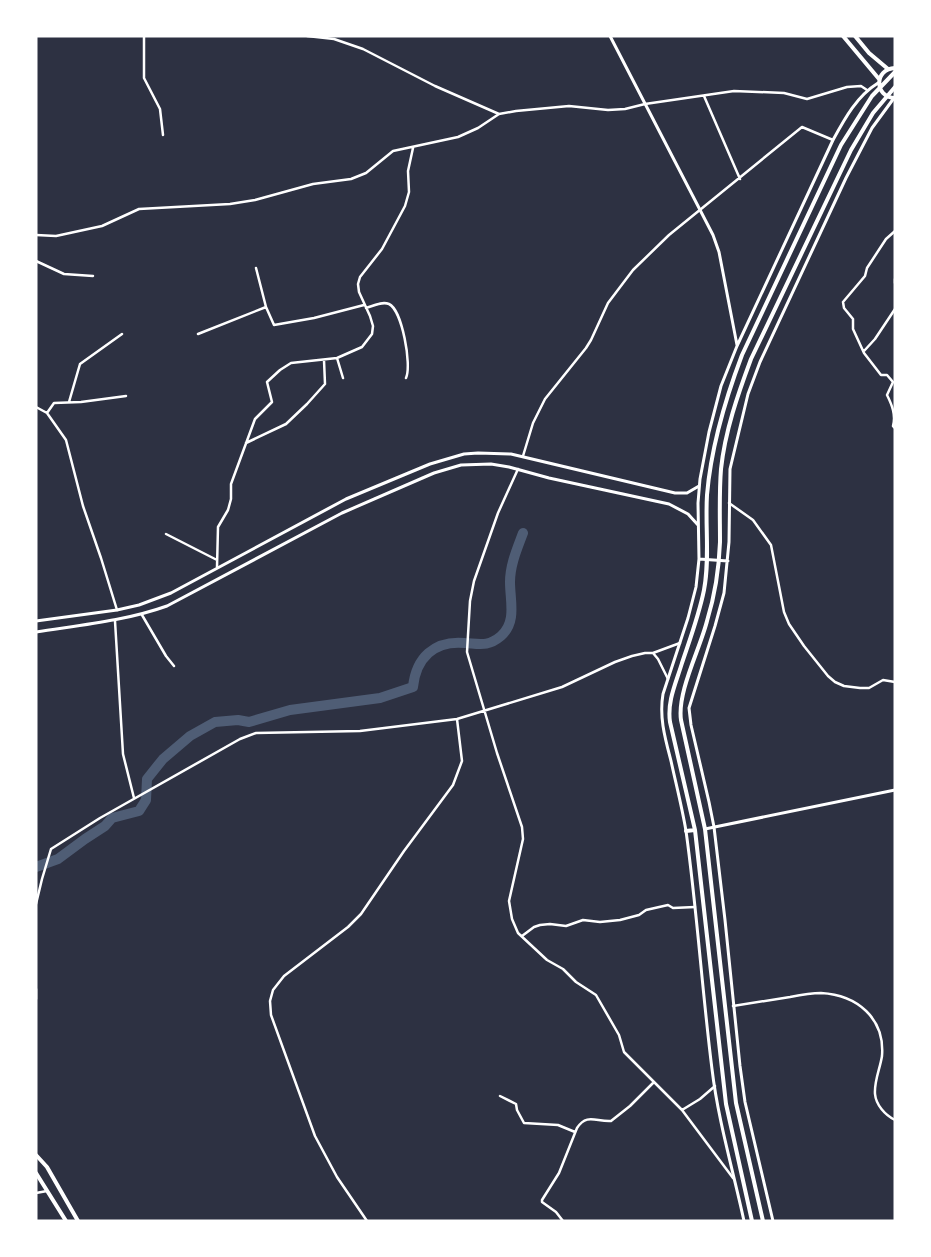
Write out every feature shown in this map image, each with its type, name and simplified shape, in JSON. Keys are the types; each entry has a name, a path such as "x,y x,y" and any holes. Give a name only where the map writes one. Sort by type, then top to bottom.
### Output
{"main road":[{"path":"843,36 879,81 885,96 894,98"},
{"path":"855,36 869,53 893,69"},
{"path":"879,81 881,75 893,69"},
{"path":"752,1221 726,1104 695,830 669,714 670,699 697,619 704,589 707,564 708,478 728,390 742,355 842,145 872,96 893,69"},
{"path":"763,1221 736,1103 705,829 680,713 681,701 707,622 715,591 718,565 722,466 738,394 751,359 851,150 880,103 895,87"},
{"path":"686,832 695,830"},
{"path":"36,1155 46,1167 78,1221"},
{"path":"36,1173 66,1221"}],"street":[{"path":"144,36 144,78 160,109 163,135"},
{"path":"307,36 334,40 363,49 435,86 499,114"},
{"path":"610,36 713,235 717,246 737,346"},
{"path":"744,1221 715,1086 686,832 661,720 661,706 696,587 699,559 700,486 704,453 721,386 737,346 833,140 848,113 867,90 879,81"},
{"path":"36,235 56,236 102,226 139,209 214,205 255,200 313,184 359,177 393,151 450,140 469,133 499,114 534,108 569,106 608,110 630,108 734,91 784,93 807,99 847,87 861,86 867,90"},
{"path":"704,96 740,179"},
{"path":"773,1221 745,1102 714,827 710,802 691,726 689,708 724,593 728,561 729,480 732,458 748,394 760,362 846,178 872,128 894,98"},
{"path":"523,456 533,424 545,399 591,340 608,303 633,270 670,236 802,127 833,140"},
{"path":"218,567 218,527 228,510 231,500 231,484 255,419 272,402 267,385 269,380 292,363 337,358 362,347 372,334 373,326 359,292 358,284 360,277 382,249 405,206 408,192 408,171 413,147"},
{"path":"895,231 886,239 867,268 865,276 842,302 844,308 853,319 853,329 864,351 881,375 887,375 894,382 886,395 892,405 893,426 895,428"},
{"path":"36,261 64,274 93,276"},
{"path":"256,268 266,307 272,324 275,325 314,318 364,304"},
{"path":"366,308 384,303 391,305 395,310 402,328 407,350 409,370 406,378"},
{"path":"198,334 266,307"},
{"path":"864,351 875,339 895,309"},
{"path":"69,402 80,364 122,334"},
{"path":"337,358 343,378"},
{"path":"246,443 286,424 307,404 325,384 324,360"},
{"path":"47,413 54,402 126,396"},
{"path":"36,407 47,413 66,440 83,506 117,610"},
{"path":"36,622 117,610 139,605 171,593 346,499 430,464 464,454 478,452 523,456 675,493 688,492 700,486"},
{"path":"36,632 116,621 142,615 167,606 342,513 434,473 461,465 491,464 518,469 550,478 669,504 688,514 699,527"},
{"path":"518,469 498,514 474,581 470,601 467,640 467,652 474,681 485,710 496,753 522,827 523,839 509,901 512,919 518,932 547,960 563,968 576,982 596,995 620,1035 624,1052 682,1110 734,1179"},
{"path":"729,503 753,520 771,546 784,612 789,624 828,676 844,686 860,688 870,688 883,680 895,682"},
{"path":"166,534 217,560"},
{"path":"699,559 728,561"},
{"path":"142,615 174,666"},
{"path":"116,621 123,754 134,798"},
{"path":"36,904 51,849 134,798 240,739 256,733 360,731 457,719 562,687 615,662 645,653 653,654 680,643"},
{"path":"653,654 658,659 668,680"},
{"path":"367,1221 337,1177 315,1136 271,1015 270,1001 273,990 284,976 348,927 361,914 453,786 462,761 457,719"},
{"path":"705,829 895,790"},
{"path":"522,936 540,925 566,926 583,920 600,922 620,920 639,915 646,910 668,905 673,908 695,907"},
{"path":"36,989 36,999"},
{"path":"734,1006 822,993 859,1003 875,1022 882,1043 882,1055 875,1096 887,1116 895,1120"},
{"path":"563,1221 542,1200 559,1173 575,1132 584,1120 611,1121 654,1083"},
{"path":"682,1110 700,1099 715,1086"},
{"path":"500,1096 516,1104 524,1123 558,1125 575,1132"},
{"path":"36,1193 49,1191"}],"waterway":[{"path":"36,867 58,859 105,826 112,818 139,811 146,800 147,779 163,759 190,736 215,722 238,720 249,722 290,710 380,698 413,687 418,667 428,653 436,648 454,643 484,644 496,640 506,630 511,618 511,569 523,533"}]}
